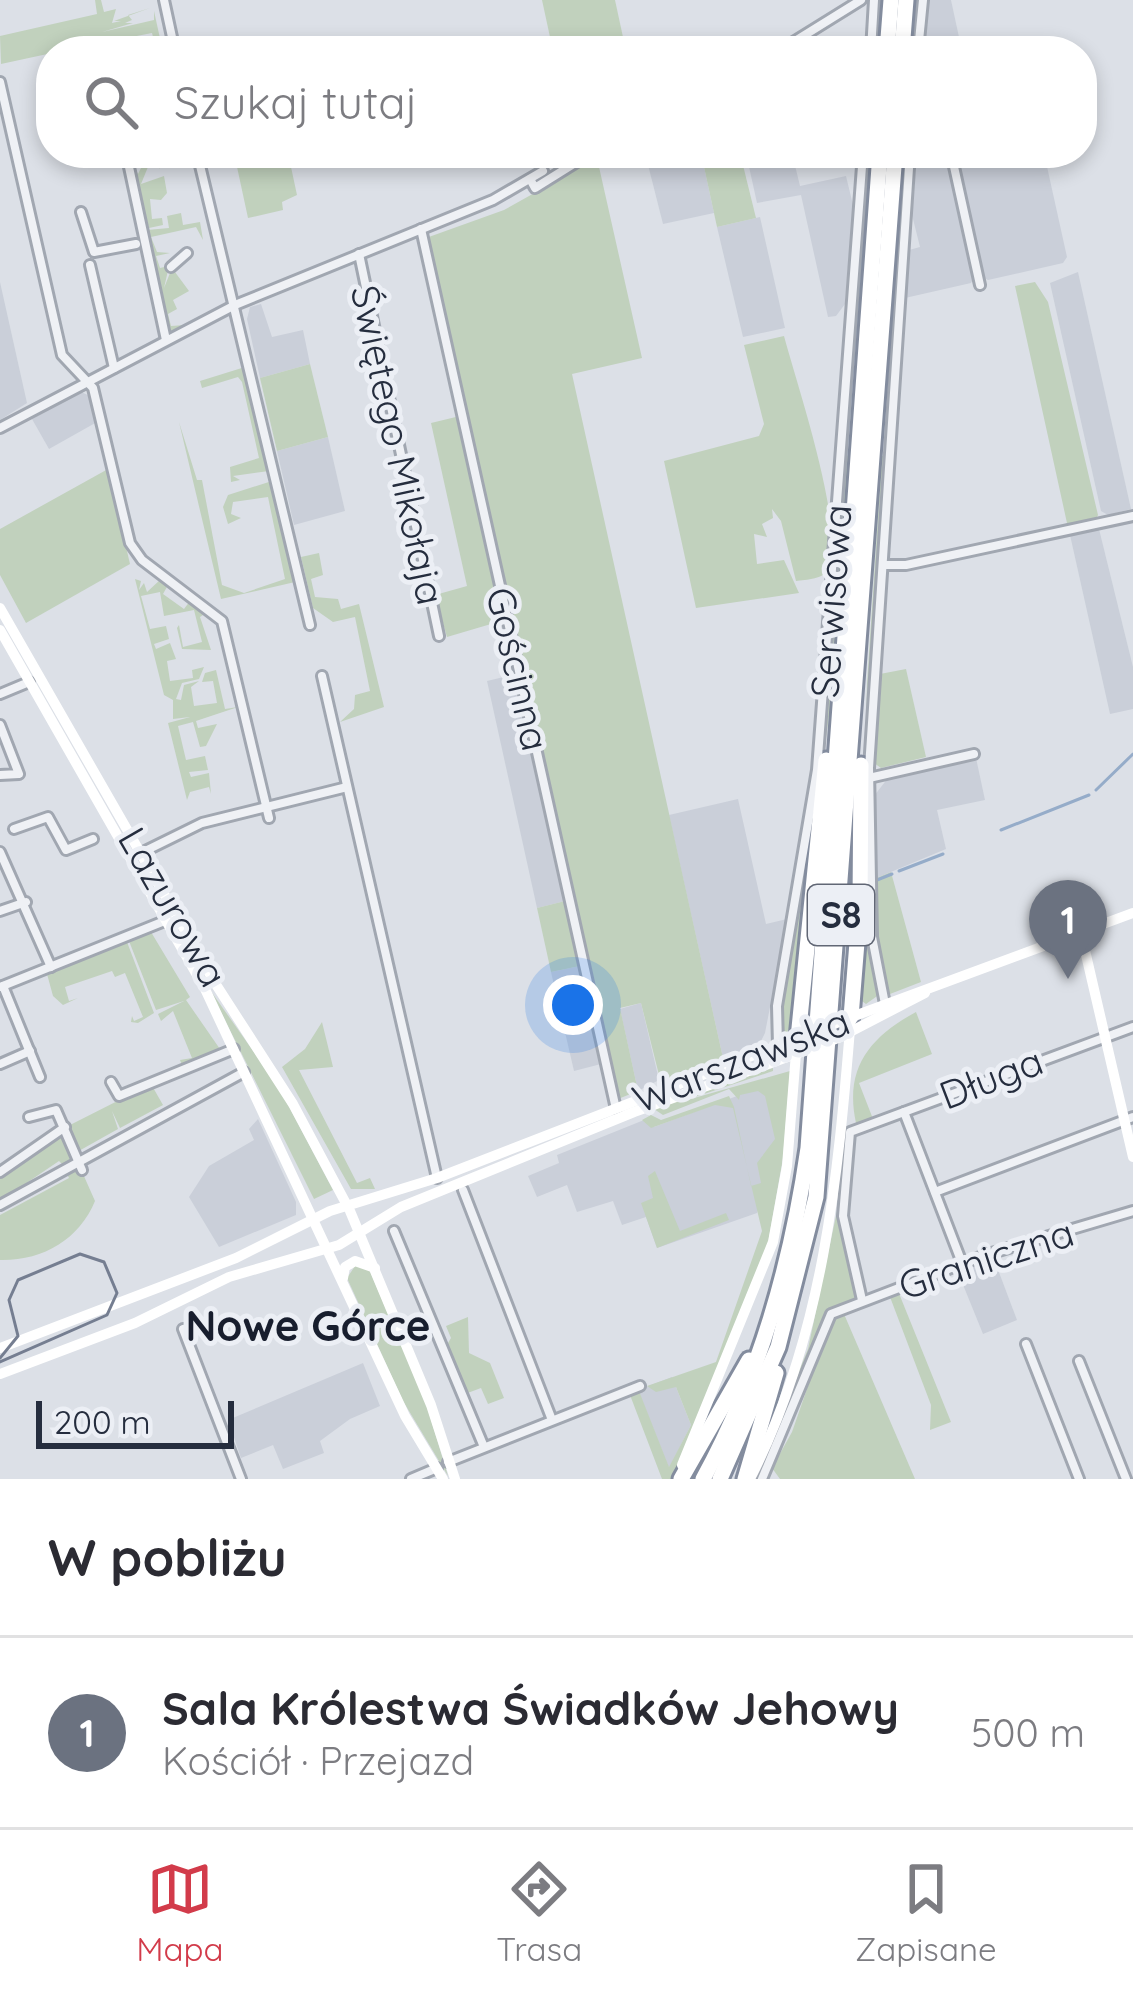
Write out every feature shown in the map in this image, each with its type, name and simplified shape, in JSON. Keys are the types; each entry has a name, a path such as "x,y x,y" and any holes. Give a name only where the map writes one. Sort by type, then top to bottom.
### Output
{"highway":[{"path":"888,36 890,0"},
{"path":"903,36 906,0"},
{"name":"S8","path":"720,1479 778,1347 807,1244 823,1145 879,168"},
{"name":"S8","path":"703,1479 767,1332 792,1243 808,1148 894,168"},
{"path":"847,1026 861,891 850,682"},
{"path":"801,1044 815,845 850,682"},
{"path":"679,1479 767,1332"},
{"path":"747,1479 775,1382 778,1347"}],"main road":[{"name":"Lazurowa","path":"0,608 172,919 293,1104 360,1233"},
{"name":"Lazurowa","path":"0,630 136,855"},
{"name":"Warszawska","path":"0,1374 135,1323 223,1280 329,1248 401,1207 847,1026 885,1004 1080,929 1133,914"},
{"name":"Lazurowa","path":"172,919 329,1248"},
{"path":"1080,929 1129,1118 1133,1156"},
{"name":"Warszawska","path":"847,1026 888,1017 946,980"},
{"path":"747,1479 788,1394 814,1309 839,1161 847,1026"},
{"name":"Warszawska","path":"0,1348 236,1258 346,1205 437,1178 778,1045 801,1044"},
{"path":"679,1479 772,1242 787,1166 801,1044"},
{"path":"360,1233 431,1405 444,1470"},
{"path":"329,1248 405,1416 455,1479"},
{"path":"343,1278 355,1261 374,1268"}],"street":[{"path":"164,0 172,36"},
{"path":"803,36 861,0"},
{"path":"872,36 874,0"},
{"path":"919,36 923,0"},
{"path":"0,82 62,355 89,380 132,548 222,621 269,818"},
{"path":"129,168 166,340"},
{"path":"201,168 310,625"},
{"path":"530,179 535,188 567,168"},
{"name":"Serwisowa","path":"778,1045 777,1006 817,770 862,168"},
{"path":"885,1004 872,937 869,778 909,168"},
{"path":"954,168 980,285"},
{"path":"0,428 235,305 421,230 543,171"},
{"path":"86,218 94,252 136,244"},
{"name":"Gościnna","path":"421,230 616,1109"},
{"path":"171,267 187,253"},
{"name":"Świętego Mikołaja","path":"358,254 439,636"},
{"path":"90,266 113,368"},
{"path":"884,565 1133,516"},
{"path":"322,676 437,1178"},
{"path":"0,694 29,682"},
{"path":"0,725 19,773 0,775"},
{"path":"869,778 974,754"},
{"path":"136,855 202,823 347,787"},
{"path":"14,829 48,817 66,850 93,839"},
{"path":"0,852 51,967"},
{"path":"0,911 26,902"},
{"path":"40,1077 2,987 172,919"},
{"name":"Długa","path":"862,1300 843,1216 850,1132 1133,1027"},
{"path":"111,1082 119,1096 233,1049"},
{"path":"0,1064 30,1051"},
{"path":"0,1205 80,1166 244,1072"},
{"path":"29,1117 51,1108 65,1127 80,1166"},
{"path":"904,1112 962,1263"},
{"path":"935,1192 1129,1118"},
{"path":"0,1172 65,1127"},
{"path":"463,1190 552,1420"},
{"name":"Graniczna","path":"762,1479 824,1322 839,1309 962,1263 1133,1211"},
{"path":"394,1231 484,1447"},
{"path":"182,1329 241,1479"},
{"path":"1026,1344 1079,1479"},
{"path":"1078,1361 1126,1479"},
{"path":"411,1479 444,1470 484,1447 640,1386"}],"shaded area":[{"path":"928,0 951,0 959,36 925,36"},
{"path":"649,168 704,168 714,213 663,224"},
{"path":"749,168 796,168 800,186 846,176 853,205 845,304 836,316 828,317 801,195 757,203"},
{"path":"916,168 950,168 974,278 971,283 905,298 909,250 920,247 912,215"},
{"path":"957,168 1047,168 1067,257 1063,263 988,280 981,276"},
{"path":"760,217 785,328 743,337 717,227"},
{"path":"1078,272 1131,509 1108,515 1101,511 1050,283"},
{"path":"0,282 27,403 0,420"},
{"path":"261,304 272,337 303,330 310,364 260,378 247,319 250,307"},
{"path":"81,392 90,396 97,422 49,449 32,419"},
{"path":"328,437 345,511 294,525 277,451"},
{"path":"1099,529 1133,667 1133,709 1110,714 1070,535"},
{"path":"516,674 565,901 537,908 487,681"},
{"path":"976,758 985,800 937,810 946,849 874,879 874,796 888,778"},
{"path":"738,799 766,924 787,919 765,1033 759,1045 723,1058 669,815"},
{"path":"580,966 601,1064 574,1071 551,972"},
{"path":"641,1003 659,1080 638,1091 620,1009"},
{"path":"769,1077 787,1116 757,1213 657,1248 646,1217 622,1225 613,1201 577,1212 567,1185 537,1197 528,1176 559,1163 557,1155 649,1118 654,1127 737,1096"},
{"path":"258,1119 296,1202 296,1215 219,1247 189,1197 209,1166 254,1140 249,1129"},
{"path":"994,1259 1017,1320 983,1334 957,1270"},
{"path":"363,1363 380,1406 350,1419 320,1441 324,1453 283,1469 273,1445 241,1458 228,1420"},
{"path":"672,1377 691,1425 669,1468 638,1390"}],"green space":[{"path":"95,0 101,0 104,12 116,9 112,23 129,16 132,20 125,23 133,23 102,32 154,20 154,11 159,36 36,36 36,56 1,64 0,36 97,14"},
{"path":"542,0 615,0 623,36 550,36"},
{"path":"131,168 138,174 148,168 141,184 164,176 167,193 161,200 150,199 152,219 162,218 163,225 149,228 140,195 147,230 169,228 167,216 181,213 183,225 200,222 203,240 196,227 151,237 157,252 170,253 156,256 160,268 169,266 164,288 172,268 189,291 173,300 177,309 168,314 171,326 185,325 168,333"},
{"path":"237,168 291,168 297,195 282,202 283,210 248,218"},
{"path":"579,168 599,168 642,358 572,374 723,1058 661,1083 641,1003 620,1008 638,1091 618,1099 426,238 504,210"},
{"path":"704,168 744,168 756,218 717,227"},
{"path":"1035,282 1048,302 1098,515 1095,521 1053,530 1067,523 1015,286"},
{"path":"784,336 825,489 831,521 829,568 819,577 796,581 781,521 772,509 773,518 762,524 767,537 754,534 757,564 784,560 799,593 696,608 664,461 759,436 764,424 744,345"},
{"path":"310,364 328,437 277,451 260,378"},
{"path":"245,367 269,471 233,476 240,480 231,482 230,467 259,458 242,382 238,377 202,388 200,381"},
{"path":"460,416 502,608 491,624 447,637 435,595 467,586 431,423"},
{"path":"179,422 197,480 202,480 222,585 244,593 285,579 268,497 233,502 231,514 241,518 228,524 223,507 228,495 272,481 295,582 221,599"},
{"path":"843,455 851,456 831,702 799,928 792,1025 784,1036 776,1031 823,730"},
{"path":"882,456 888,456 876,619 869,938 880,994 866,1004 859,999 867,684"},
{"path":"108,469 130,564 26,623 0,575 0,529"},
{"path":"319,553 323,575 311,579 315,597 338,599 341,609 359,604 384,707 340,722 354,709 355,695 370,691 355,617 333,622 313,608 301,557"},
{"path":"135,579 141,581 139,590 144,583 147,592 160,580 168,585 163,594 184,609 190,601 206,613 200,617 211,650 182,649 179,625 183,647 202,642 194,610 164,616 160,592 141,596 150,629 166,626 169,639 154,644 156,649 170,643 176,659 167,661 170,681 193,678 192,670 204,667 199,679 182,683 176,699 181,700 184,685 199,681 191,687 194,706 217,703 213,681 202,682 205,673 216,670 225,709 238,707 196,721 198,728 217,724 206,746 200,747 193,722 178,726 186,760 205,756 208,770 189,772 191,777 209,773 211,794 209,787 190,792 187,800 168,723 190,717 173,719 173,700 164,695"},
{"path":"906,669 926,757 881,768 874,763 880,674"},
{"path":"891,872 921,982 890,994 885,992 875,936 874,879"},
{"path":"565,901 580,966 551,972 537,908"},
{"path":"151,932 190,997 186,1000 222,1052 183,1068 180,1060 192,1058 173,1011 161,1021 158,1014 184,1001 156,1010 129,941"},
{"path":"127,942 154,1013 138,1023 131,1022 132,1016 134,1021 143,1017 125,973 115,977 112,971 65,987 69,1001 78,998 63,1005 53,996 47,974"},
{"path":"210,990 278,1086 333,1190 314,1199"},
{"path":"916,1012 932,1054 859,1083 873,1119 856,1123 854,1086 864,1056 886,1032"},
{"path":"322,1022 333,1067 299,1070 357,1183 370,1178 375,1189 351,1189 282,1067 305,1049"},
{"path":"773,1068 680,1102 790,1071 783,1158 768,1243 685,1452 672,1479 662,1479 630,1395 639,1391 669,1467 691,1425 676,1387 656,1392 647,1386 716,1362 762,1231 751,1186 761,1183 757,1163 775,1139 765,1096 758,1091 740,1095 739,1100 729,1089 663,1115 654,1109"},
{"path":"151,1084 163,1105 120,1128 112,1111 118,1129 77,1152 70,1125"},
{"path":"729,1096 734,1107 747,1167 733,1108 715,1105 651,1128 642,1120 651,1115 661,1120"},
{"path":"58,1133 65,1133 76,1160 64,1166 59,1161 0,1201 0,1174"},
{"path":"79,1165 95,1201 79,1227 44,1252 0,1260 0,1215 69,1178 66,1172"},
{"path":"655,1171 680,1231 726,1213 729,1220 657,1248 641,1203 653,1198 648,1176"},
{"path":"837,1211 856,1298 825,1314 760,1479 754,1479 808,1349"},
{"path":"357,1263 369,1269 426,1403 448,1476 403,1401 347,1278"},
{"path":"898,1291 951,1422 930,1430 931,1405 890,1297 844,1314 915,1479 780,1479 772,1468 792,1432 832,1317"},
{"path":"468,1317 469,1353 490,1363 504,1398 488,1404 481,1388 465,1394 445,1348 451,1338 446,1326"}],"waterway":[{"path":"877,36 880,0"},
{"path":"825,724 868,168"},
{"path":"1096,790 1133,754"},
{"path":"1001,830 1089,795"},
{"path":"899,871 943,854"},
{"path":"877,880 892,874"}],"tram line":[{"path":"0,1358 18,1336 9,1300 18,1280 80,1254 104,1262 117,1293 107,1315 0,1362"}],"place":[{"name":"Sala Królestwa Świadków Jehowy","path":"1068,979"}],"district":[{"name":"Nowe Górce","path":"308,1326"}]}
